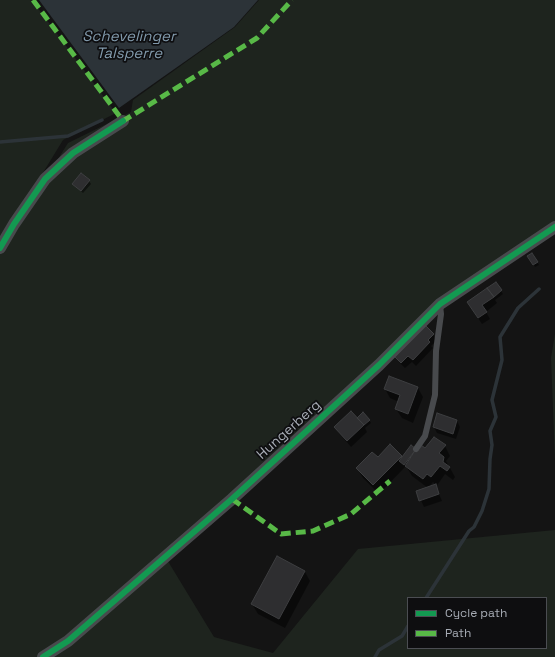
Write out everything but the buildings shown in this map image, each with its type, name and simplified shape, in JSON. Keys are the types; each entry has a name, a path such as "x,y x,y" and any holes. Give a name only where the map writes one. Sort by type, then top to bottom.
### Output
{"street":[{"path":"0,248 14,224 45,179 73,153 122,120"},
{"name":"Hungerberg","path":"43,657 68,641 232,499 379,365 440,304 555,227"}],"lane":[{"path":"416,449 425,436 435,395 436,351 441,314 440,304"}],"shaded area":[{"path":"0,0 32,0 116,113 63,140 0,243"},
{"path":"259,0 555,0 555,224 439,303 230,499 40,657 0,657 0,253 68,143 131,112 133,100 235,27"},
{"path":"555,334 555,460 551,358"},
{"path":"555,530 555,657 48,657 166,558 214,637 273,653 358,549"}],"water":[{"name":"Schevelinger Talsperre","path":"39,0 258,0 234,27 119,108"}],"waterway":[{"path":"0,142 68,136 102,120"},
{"path":"427,597 469,531 474,527 482,511 489,489 492,445 490,431 496,417 492,400 502,360 500,337 518,308 539,289"},
{"path":"375,657 379,650 402,636 407,628"}],"marked path":[{"path":"33,0 123,121 257,38 292,0"},
{"path":"232,499 281,534 313,531 351,514 390,481"}],"cycle path":[{"path":"0,248 14,224 45,179 73,153 123,121"},
{"path":"43,657 68,641 232,499 379,365 440,304 555,227"}]}
